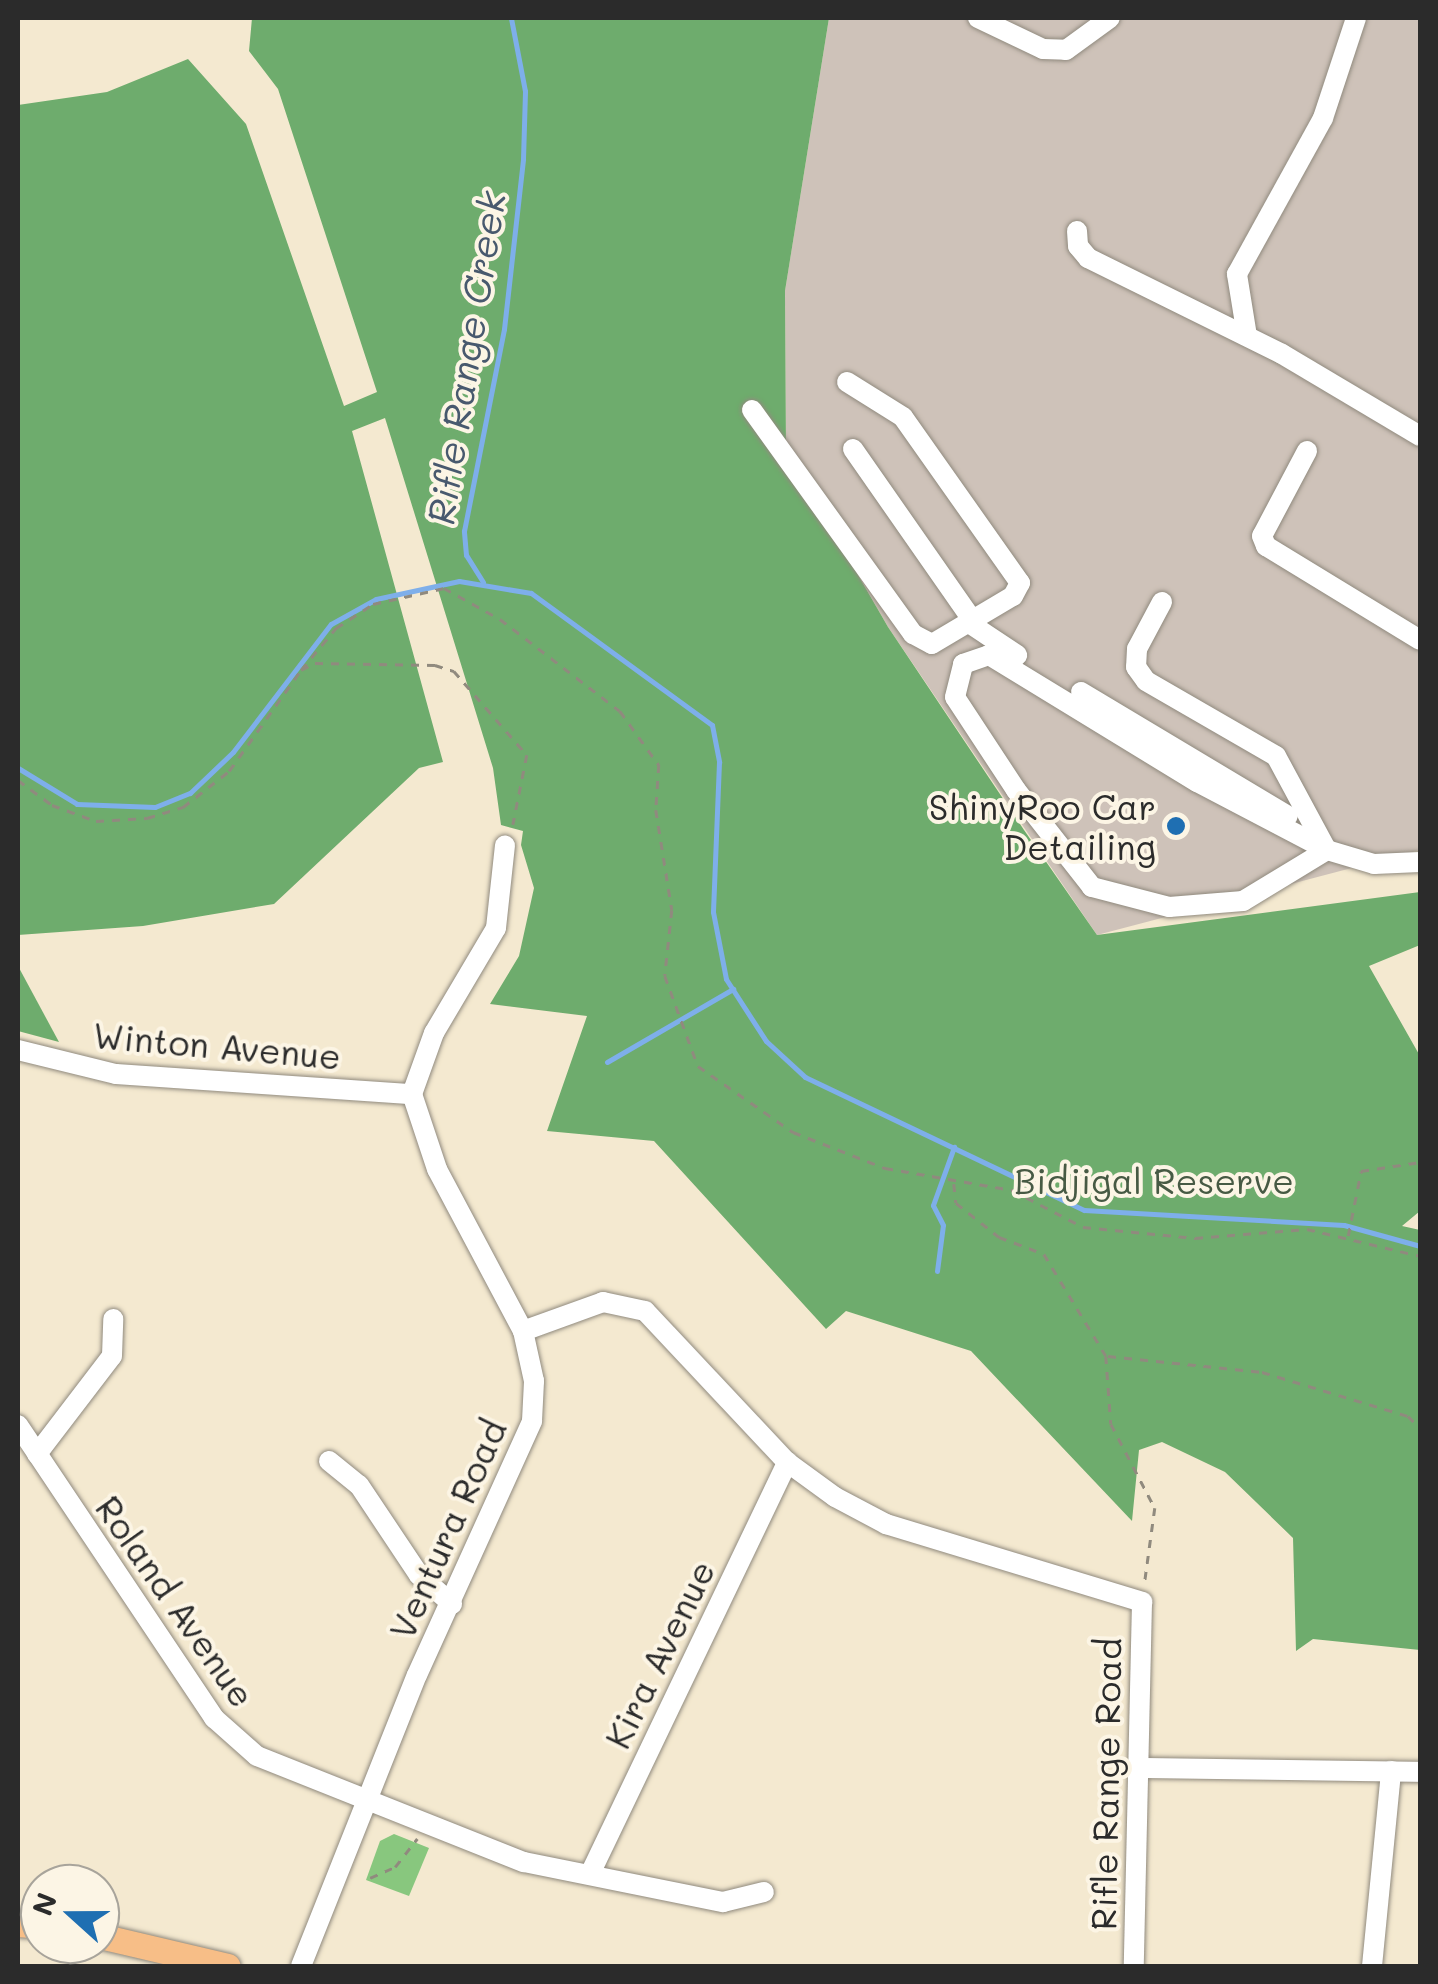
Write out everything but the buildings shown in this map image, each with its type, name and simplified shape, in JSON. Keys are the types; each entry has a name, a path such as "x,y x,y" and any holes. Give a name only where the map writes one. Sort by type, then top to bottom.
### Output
{"main road":[{"path":"120,1941 228,1966"}],"street":[{"path":"978,18 1043,49 1066,50 1110,18"},
{"path":"1247,336 1236,274 1323,118 1356,18"},
{"path":"1078,231 1078,246 1088,258 1247,336 1420,436"},
{"path":"752,410 917,638 932,644 1013,596 1020,582 903,417 847,382"},
{"path":"853,449 971,622 1321,841"},
{"path":"1307,452 1262,536 1266,546 1420,640"},
{"path":"1162,602 1137,649 1136,667 1146,681 1276,756 1321,841"},
{"path":"1321,841 1243,900 1169,906 1092,888 1016,790 955,697 964,664 989,654 1197,782 1321,841 1374,864 1420,862"},
{"path":"412,1094 434,1033 496,928 505,845"},
{"name":"Winton Avenue","path":"18,1050 116,1074 412,1094"},
{"name":"Ventura Road","path":"301,1966 452,1604 529,1436 535,1394 523,1330 437,1169 412,1094"},
{"path":"523,1330 603,1302 645,1311 788,1462 886,1524 1142,1602"},
{"path":"37,1454 112,1356 113,1320"},
{"name":"Roland Avenue","path":"18,1425 224,1729 257,1756 518,1860 723,1902 764,1892"},
{"path":"328,1462 360,1485 419,1575 452,1604"},
{"name":"Kira Avenue","path":"590,1874 788,1462"},
{"name":"Rifle Range Road","path":"1134,1966 1142,1602"},
{"path":"1138,1768 1420,1772"},
{"path":"1372,1966 1391,1771"}],"path":[{"path":"18,780 52,805 96,821 147,818 182,807 229,771 331,632 373,604 444,588 500,618 620,711 658,765 656,810 672,910 666,976 698,1066 793,1132 839,1154 953,1181 1012,1190 1083,1226 1195,1238 1308,1229 1420,1256"},
{"path":"301,670 329,660 454,671 528,755 523,799 505,845"},
{"path":"1348,1236 1360,1171 1420,1162"},
{"path":"953,1181 956,1203 999,1237 1044,1254 1106,1356 1111,1424 1154,1508 1142,1602"},
{"path":"1106,1356 1262,1372 1408,1416 1420,1428"},
{"path":"370,1878 395,1867 418,1838"}],"shaded area":[{"path":"829,18 1420,18 1420,850 1097,935 888,627 786,450 785,291"}],"green space":[{"name":"Bidjigal Reserve","path":"252,18 829,18 785,291 786,450 888,627 1024,830 1097,935 1420,892 1420,945 1369,966 1420,1056 1420,1211 1402,1226 1420,1230 1420,1650 1313,1639 1296,1651 1293,1538 1225,1472 1162,1442 1139,1450 1132,1521 971,1351 846,1311 826,1329 654,1141 547,1131 587,1016 490,1004 519,956 534,888 521,845 523,831 501,825 493,768 385,418 352,431 443,762 419,768 274,904 143,926 18,935 18,105 107,92 188,59 246,124 344,406 377,392 278,89 249,51"},
{"path":"18,966 59,1042 18,1031"},
{"path":"394,1834 429,1848 409,1896 366,1880 380,1841"}],"waterway":[{"name":"Rifle Range Creek","path":"483,582 466,555 464,531 504,329 523,159 525,91 511,18"},
{"path":"18,768 77,804 155,807 190,793 233,752 331,624 376,599 459,581 531,593 712,725 719,762 713,912 726,979 766,1041 805,1077 1084,1210 1344,1225 1420,1246"},
{"path":"607,1062 733,989"},
{"path":"937,1271 943,1225 933,1205 954,1147"}],"place":[{"name":"ShinyRoo Car Detailing","path":"1176,826"}]}
